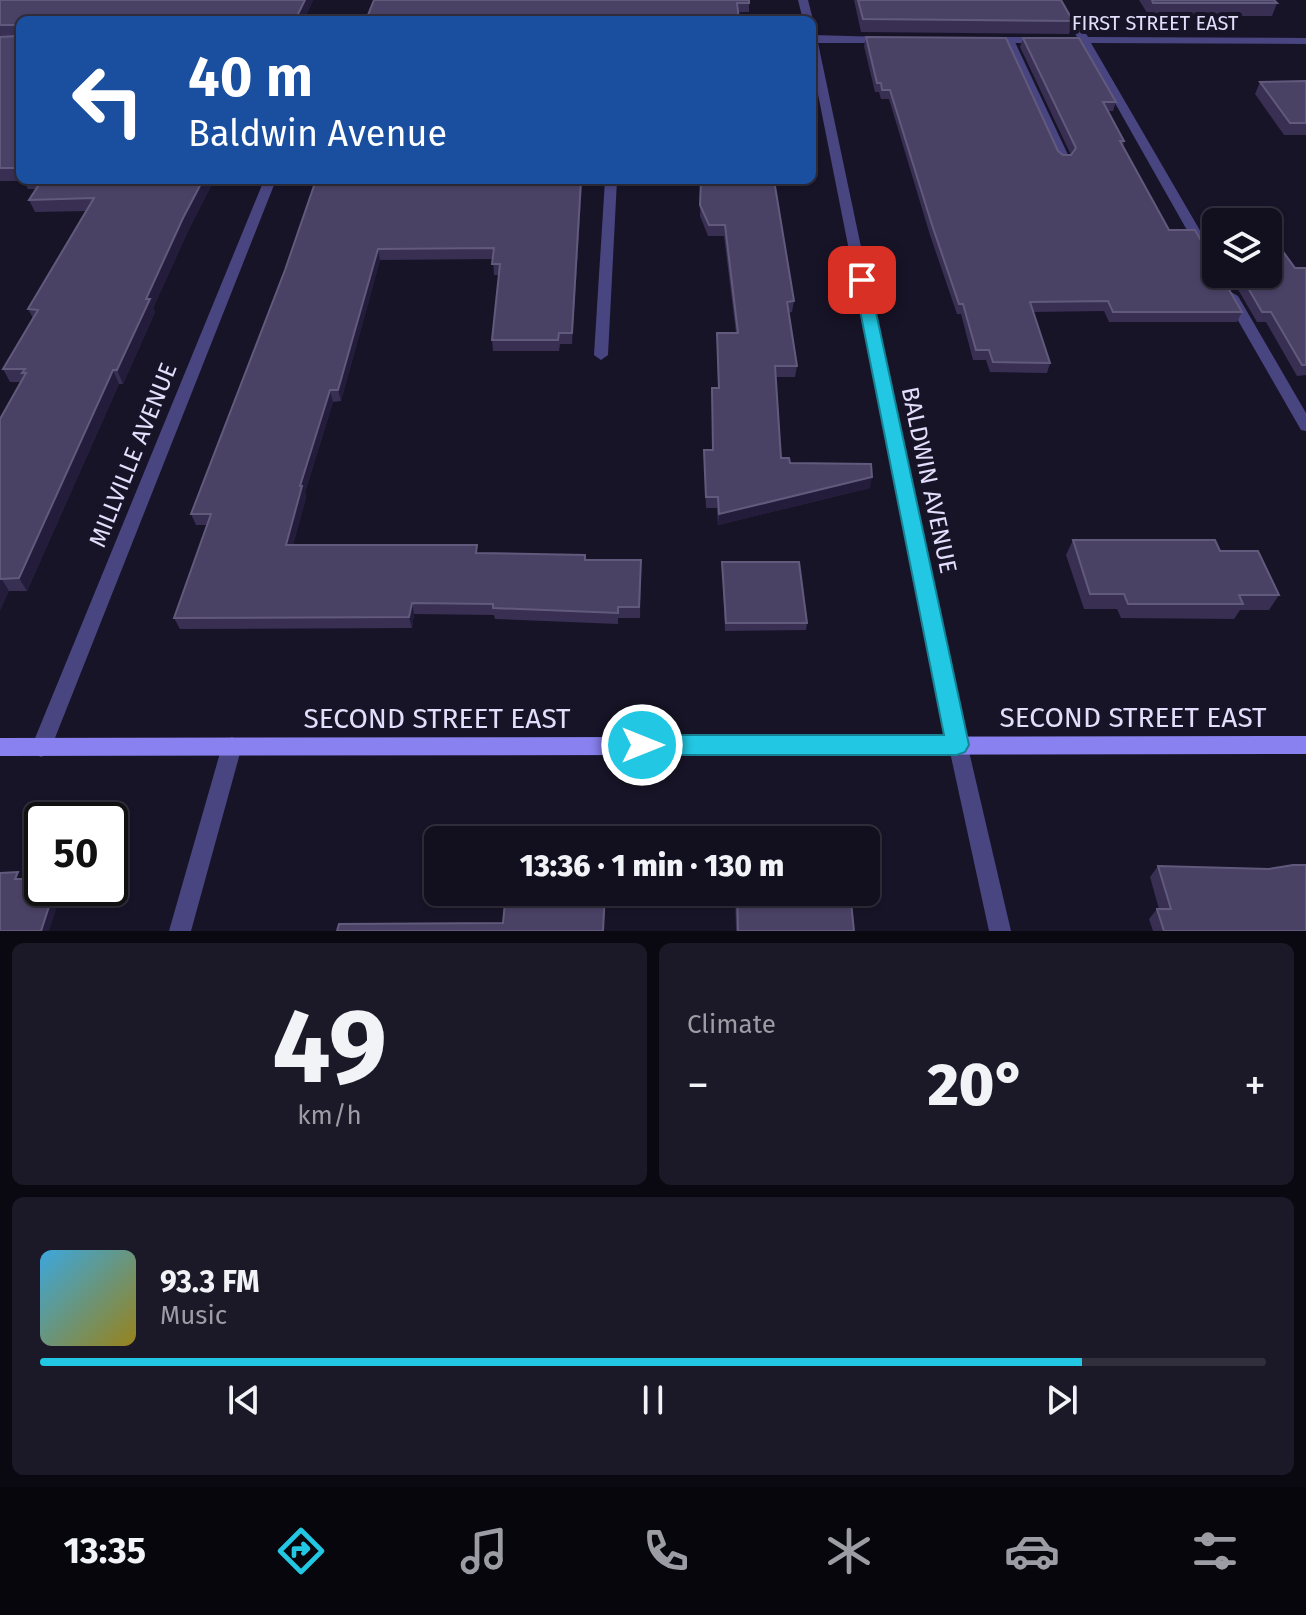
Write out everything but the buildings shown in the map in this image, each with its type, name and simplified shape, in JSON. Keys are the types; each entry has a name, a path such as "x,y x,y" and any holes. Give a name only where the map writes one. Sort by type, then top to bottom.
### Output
{"main road":[{"name":"SECOND STREET EAST","path":"0,747 1306,745"}],"street":[{"path":"1076,26 1202,246"},
{"path":"816,39 900,40"},
{"name":"FIRST STREET EAST","path":"978,40 1306,41"},
{"path":"1009,40 1064,159"},
{"name":"BALDWIN AVENUE","path":"816,58 957,745 1000,931"},
{"name":"MILLVILLE AVENUE","path":"41,748 268,184"},
{"path":"601,355 611,184"},
{"path":"1226,288 1306,426"},
{"path":"180,931 232,746"}],"route":[{"path":"642,745 957,745 862,280"}]}
